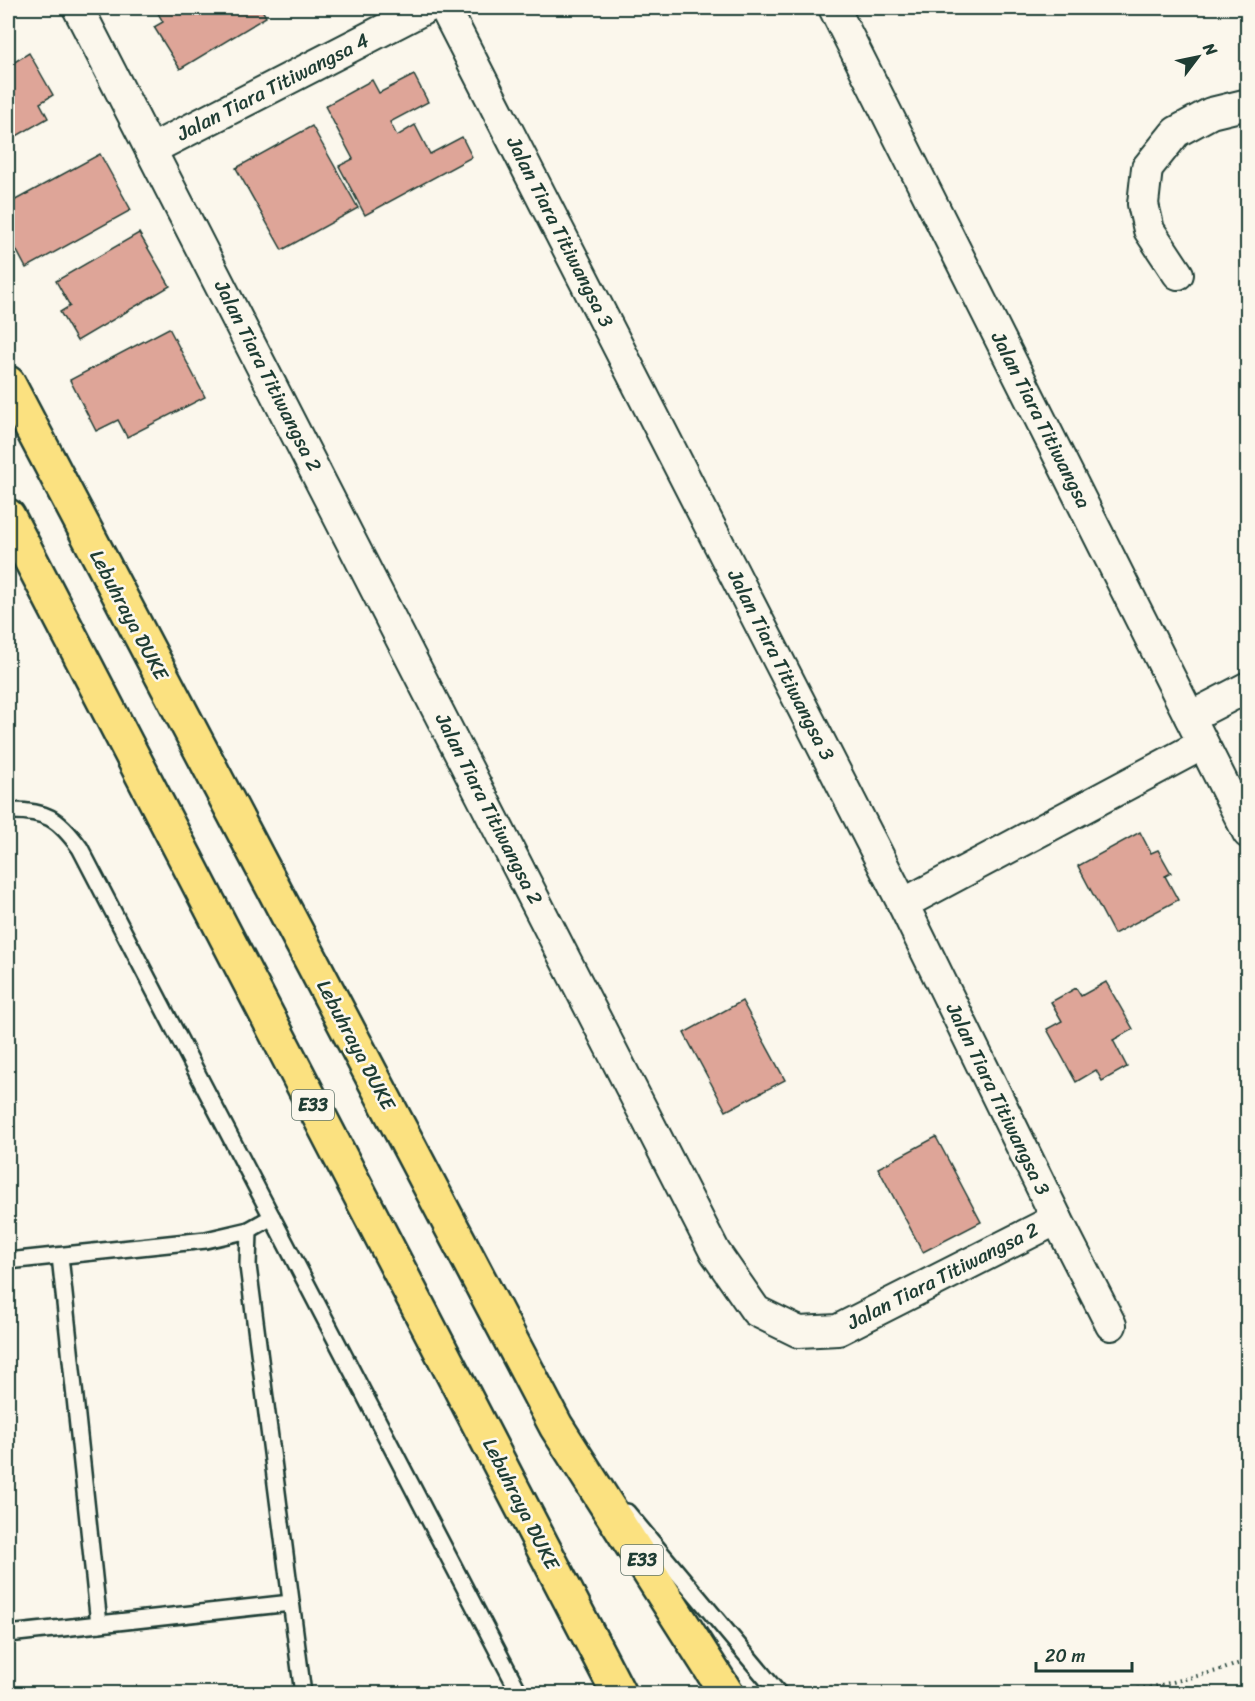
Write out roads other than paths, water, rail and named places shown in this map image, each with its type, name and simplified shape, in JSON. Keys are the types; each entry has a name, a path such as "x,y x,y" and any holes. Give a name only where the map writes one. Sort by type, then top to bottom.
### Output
{"highway":[{"name":"Lebuhraya DUKE","path":"8,383 556,1426 727,1694"},
{"name":"Lebuhraya DUKE","path":"8,516 620,1694"}],"street":[{"name":"Jalan Tiara Titiwangsa 2","path":"78,8 710,1241 756,1311 799,1332 838,1330 1057,1219"},
{"name":"Jalan Tiara Titiwangsa 4","path":"152,149 426,8"},
{"name":"Jalan Tiara Titiwangsa 3","path":"445,8 903,904 1111,1325"},
{"name":"Jalan Tiara Titiwangsa","path":"834,8 1248,834"},
{"path":"1178,273 1149,230 1143,204 1147,168 1176,132 1211,113 1248,104"},
{"path":"1190,717 1248,687"},
{"path":"903,904 1203,744"}],"lane":[{"path":"8,811 30,810 48,815 66,829 80,848 520,1694"},
{"path":"8,1261 206,1240 249,1230 272,1217"},
{"path":"249,1230 248,1266 303,1694"},
{"path":"60,1256 99,1624"},
{"path":"556,1426 779,1694"},
{"path":"8,1634 291,1603"}]}
